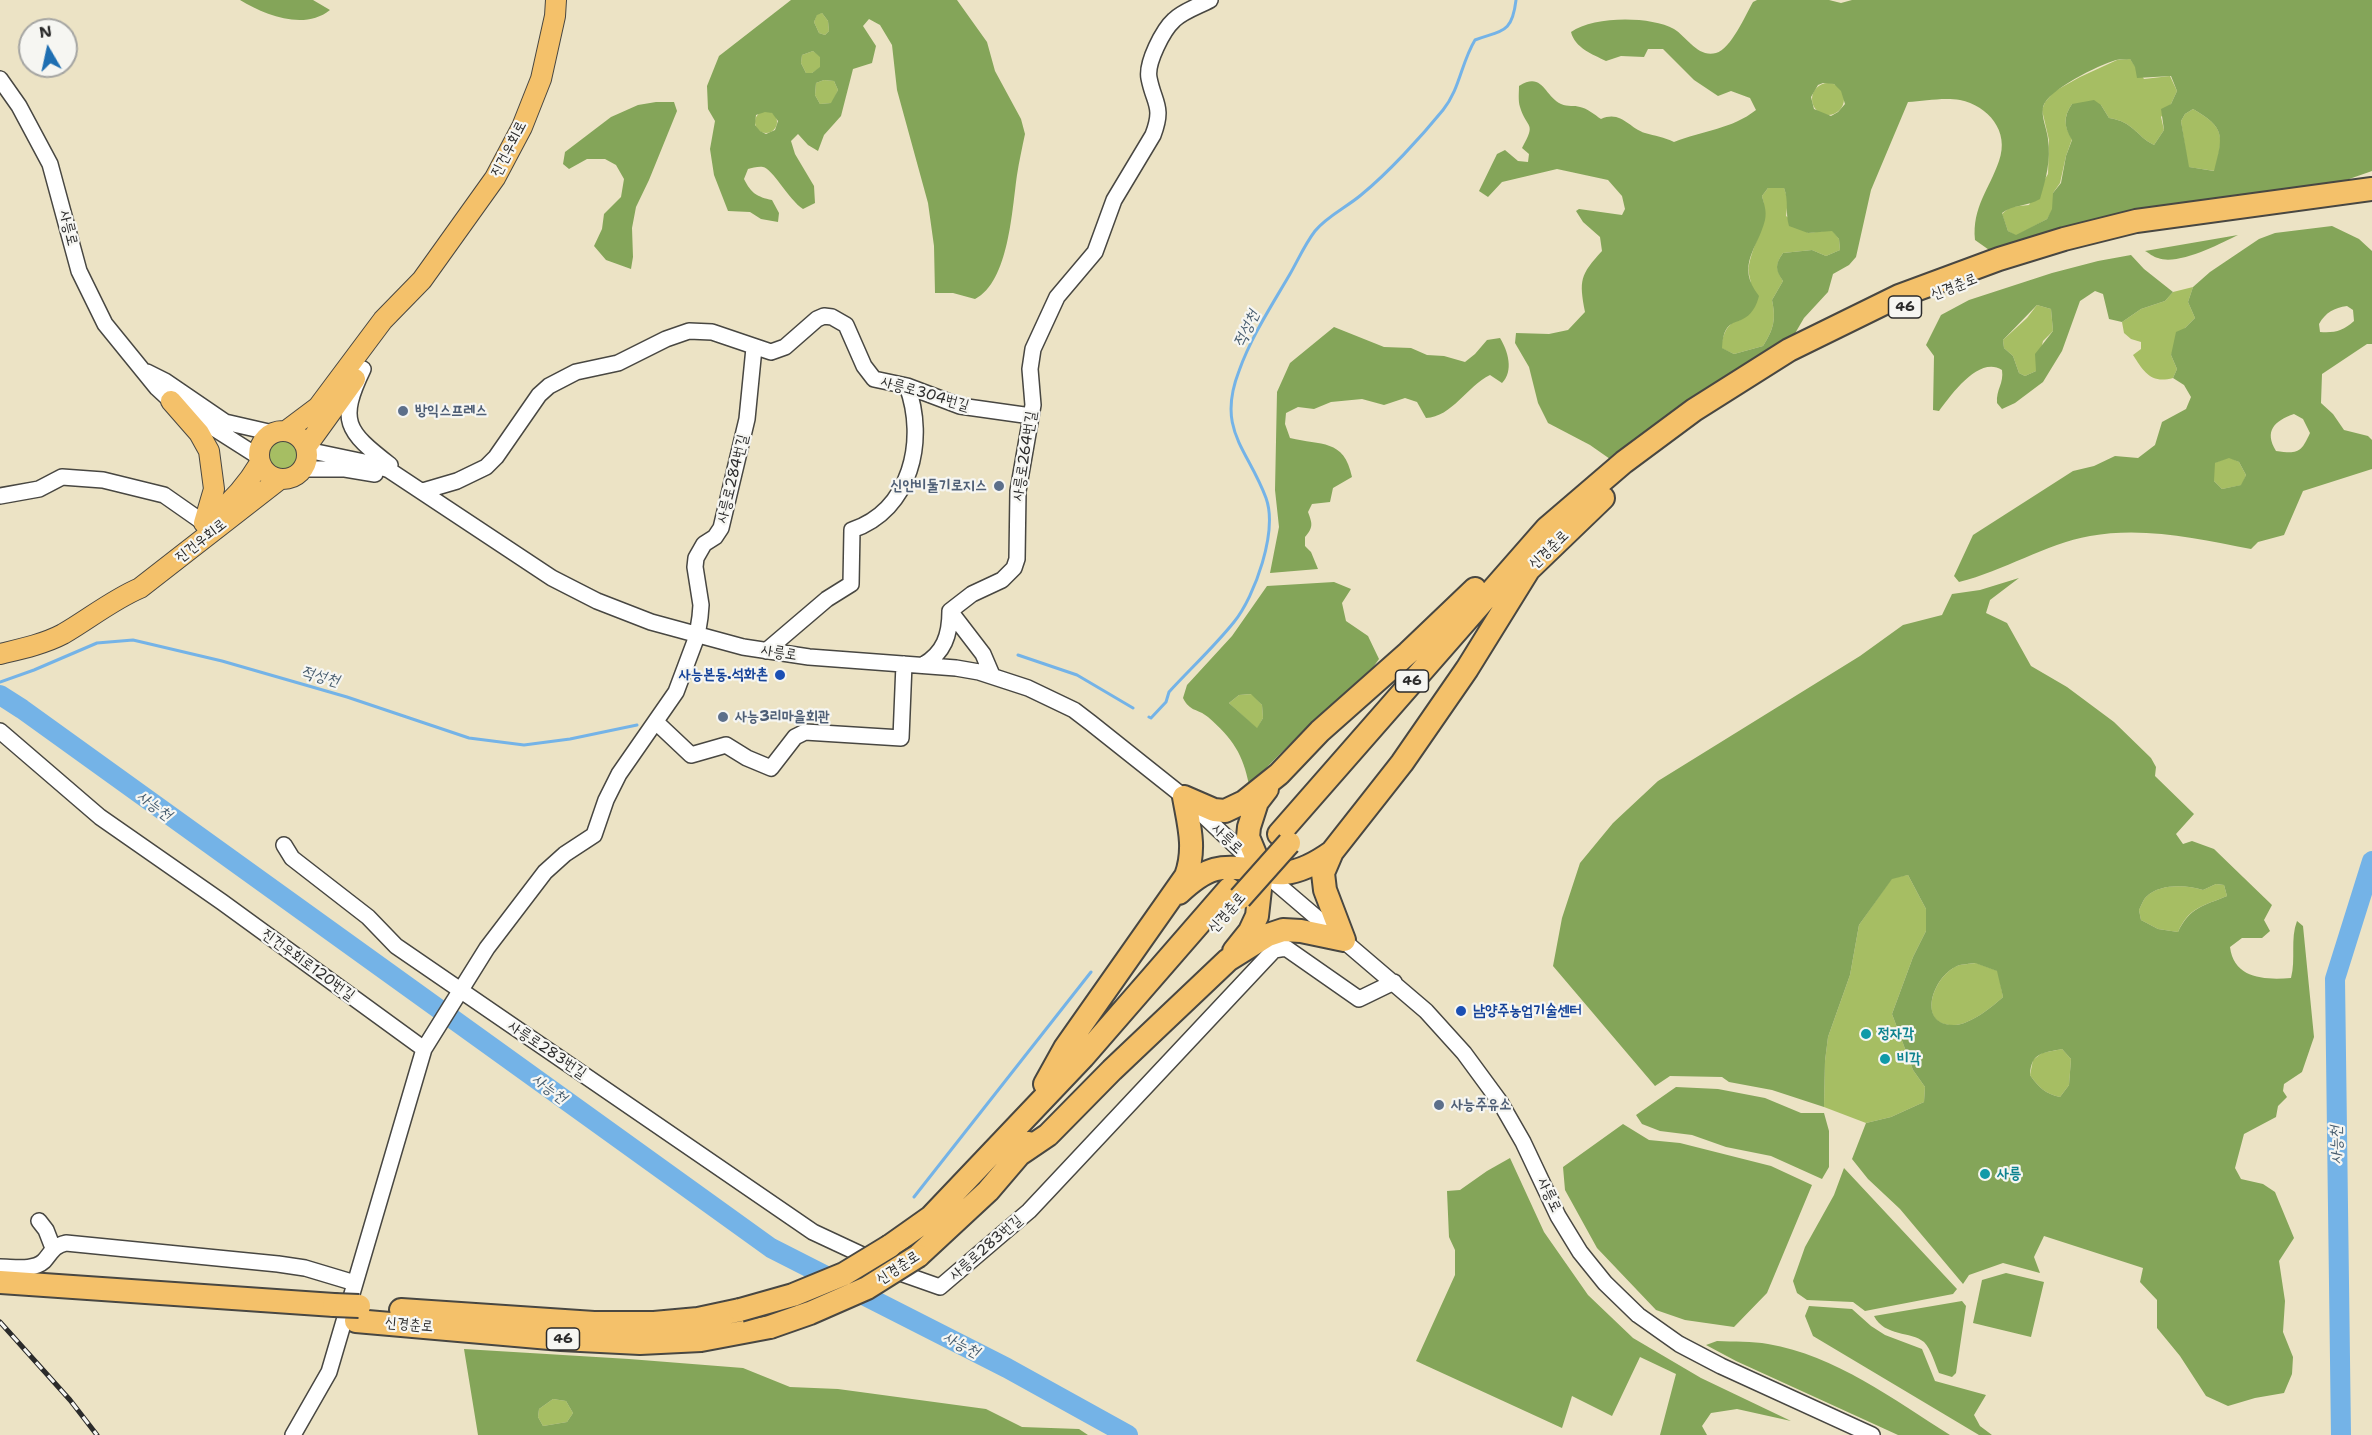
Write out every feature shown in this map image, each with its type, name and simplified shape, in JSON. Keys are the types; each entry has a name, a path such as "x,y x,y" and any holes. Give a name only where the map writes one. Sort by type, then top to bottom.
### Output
{"highway":[{"name":"신경춘로","path":"1284,838 1547,528 1624,462 1695,410 1789,350 1899,296 1999,259 2136,221 2362,197"},
{"name":"신경춘로","path":"357,1314 594,1323 665,1322 698,1319 740,1310 793,1295 844,1274 931,1217 1234,894 1529,569 1601,500 1672,442 1751,389 1858,328 1934,294 1999,269 2081,246 2162,229 2362,197"},
{"path":"1020,1154 1048,1135 1112,1070 1228,960 1250,931 1257,916 1262,871 1248,837 1249,826 1257,802 1279,774 1320,731 1408,653 1489,576 1547,528"},
{"path":"1344,940 1324,890 1323,873 1332,852 1402,764 1467,669 1529,569"},
{"path":"1184,797 1214,810 1225,811 1244,802 1279,774"},
{"path":"1029,1113 1065,1048 1186,876 1191,861 1191,833 1184,797"},
{"path":"1170,901 1201,875 1216,868 1229,866 1284,874 1301,870 1332,852"},
{"name":"신경춘로","path":"0,1297 74,1295 333,1312 561,1339 640,1343 701,1340 770,1327 810,1313 867,1288 918,1256 988,1191 1234,894"},
{"path":"1228,960 1268,934 1283,930 1301,931 1344,940"},
{"name":"신경춘로","path":"0,1282 74,1295"}],"main road":[{"name":"진건우회로","path":"279,432 318,406 383,320 422,280 495,178 522,127 541,79 555,16 556,0"},
{"name":"진건우회로","path":"305,455 417,293 422,280"},
{"path":"171,401 199,433 209,451 214,489 204,523"},
{"path":"279,432 298,436 305,455 297,475 280,479 264,471 259,460 260,445 279,432"},
{"name":"진건우회로","path":"120,597 135,579 233,498 250,478 259,460"},
{"name":"진건우회로","path":"0,654 26,648 61,634 120,597 140,588 280,479"}],"street":[{"name":"사릉로264번길","path":"950,611 972,594 1002,580 1014,568 1017,559 1018,491 1033,405 1031,359 1050,310 1066,286 1095,252 1114,200 1153,135 1159,108 1149,78 1149,64 1162,35 1173,20 1210,0"},
{"name":"사릉로","path":"0,79 30,125 50,164 79,271 105,324 157,388 171,401 259,460"},
{"name":"사릉로304번길","path":"423,491 457,481 486,466 496,457 539,395 549,386 576,372 618,363 666,339 689,331 712,332 754,348 777,351 785,347 817,319 832,316 846,325 868,374 874,379 907,386 960,406 1031,416"},
{"name":"사릉로284번길","path":"697,636 701,605 695,567 696,558 699,551 721,528 734,481 747,419 754,348"},
{"path":"363,369 350,395 348,408 351,426 360,441 423,491"},
{"name":"사릉로","path":"144,371 165,381 225,422 279,432"},
{"path":"766,651 827,599 851,584 852,530 873,521 882,513 909,475 916,423 907,386"},
{"name":"사릉로","path":"305,455 369,462 389,470 526,562 574,590 651,622 697,636 766,651 809,657 956,668 992,675 1028,688 1074,710 1184,797 1262,871 1394,982 1438,1024 1483,1077 1523,1142 1568,1234 1592,1267 1621,1299 1656,1330 1689,1349 1872,1435"},
{"path":"0,495 39,489 62,477 103,480 164,495 204,523"},
{"path":"922,665 933,659 944,644 948,633 950,611"},
{"path":"950,611 983,654 992,675"},
{"path":"293,1435 329,1372 424,1049 487,948 545,872 565,854 594,836 612,787 676,692 697,636"},
{"path":"656,722 691,755 726,744 747,758 771,768 795,737 805,732 901,738 904,664"},
{"name":"진건우회로120번길","path":"0,731 99,817 222,902 424,1049"},
{"name":"사릉로283번길","path":"284,845 292,858 368,917 396,946 813,1232 903,1274 940,1287 1029,1211 1274,950 1286,948 1359,999 1394,982"},
{"path":"39,1221 53,1248"},
{"path":"0,1267 36,1266 45,1260 53,1248 66,1243 249,1260 304,1268 355,1283"}],"green space":[{"path":"240,0 313,0 330,10 320,16 297,20 261,11"},
{"path":"791,0 957,0 987,42 995,71 1021,119 1025,134 1007,243 995,277 986,290 975,299 953,293 935,293 934,246 928,203 897,90 892,45 880,25 869,19 863,26 876,46 872,63 853,69 841,116 824,135 818,151 808,145 798,134 791,141 795,154 814,186 815,203 803,209 767,169 760,167 748,169 744,179 755,194 772,200 779,213 778,222 761,219 750,212 728,211 714,175 710,149 715,121 708,109 707,86 719,56","holes":["822,13 828,21 829,31 825,35 819,33 814,22 817,15","813,51 820,57 820,67 812,73 806,73 801,63 802,55","824,80 834,81 838,90 831,103 820,104 815,95 816,83","765,112 772,113 778,121 775,130 766,134 760,131 755,125 756,115"]},
{"path":"1757,0 1829,0 1841,3 1852,0 2372,0 2372,171 2332,185 1992,252 1975,240 1975,228 1982,199 2002,150 1999,130 1994,121 1979,108 1960,100 1908,102 1871,190 1856,257 1849,265 1833,274 1828,292 1804,318 1790,342 1610,459 1590,445 1548,423 1538,403 1529,367 1515,343 1516,333 1549,334 1568,330 1585,312 1582,292 1583,278 1589,266 1602,251 1600,237 1583,222 1576,211 1579,209 1622,215 1625,209 1622,196 1608,180 1557,169 1502,182 1488,197 1479,191 1497,154 1505,150 1518,161 1528,162 1529,154 1522,148 1530,129 1520,107 1519,96 1519,86 1527,82 1533,81 1543,86 1561,104 1583,108 1601,119 1619,118 1639,131 1674,142 1727,126 1756,110 1750,98 1731,91 1718,96 1694,80 1663,49 1648,49 1644,57 1621,56 1606,61 1580,46 1571,32 1593,23 1607,21 1651,22 1674,29 1698,50 1710,54 1722,50 1732,39 1753,2","holes":["2130,59 2135,67 2137,78 2171,76 2177,91 2171,104 2161,109 2164,130 2154,145 2124,122 2109,118 2101,105 2094,100 2072,104 2067,113 2066,122 2067,131 2072,140 2066,156 2061,183 2053,193 2052,209 2047,219 2016,235 2008,231 2002,213 2040,199 2048,162 2049,147 2043,119 2043,107 2047,100 2063,86 2116,60","1834,84 1841,91 1845,104 1831,116 1814,109 1811,97 1818,85","2193,109 2217,128 2220,141 2214,171 2189,167 2181,121 2185,114","1768,188 1784,188 1789,226 1808,233 1832,231 1839,239 1840,250 1826,256 1812,250 1783,253 1778,260 1777,267 1778,274 1783,281 1772,300 1774,318 1770,334 1763,346 1734,354 1722,348 1726,330 1733,323 1748,316 1759,296 1752,285 1749,266 1750,257 1765,220 1762,196"]},
{"path":"822,13 828,21 829,31 825,35 819,33 814,22 817,14"},
{"path":"813,51 820,56 820,68 812,73 806,73 801,63 802,55"},
{"path":"2130,59 2144,79 2170,76 2177,91 2161,117 2164,130 2154,145 2124,122 2109,118 2101,105 2072,104 2066,121 2067,130 2072,139 2060,183 2053,193 2053,209 2047,219 2016,236 2008,231 2002,214 2010,207 2029,205 2048,174 2049,140 2042,110 2045,102 2055,91 2080,77 2117,60"},
{"path":"824,80 834,81 838,90 832,103 820,104 815,95 816,83"},
{"path":"1828,83 1839,88 1844,99 1839,110 1828,115 1817,110 1812,99 1817,88"},
{"path":"674,102 677,111 636,207 632,228 631,269 606,260 594,246 602,229 604,214 621,197 624,179 616,165 605,159 587,159 569,169 563,164 565,152 611,117 638,105"},
{"path":"2193,109 2217,128 2220,149 2215,171 2188,167 2181,121 2185,114"},
{"path":"766,111 774,114 777,122 774,130 766,133 758,130 755,122 758,114"},
{"path":"1768,188 1784,188 1788,200 1786,216 1808,233 1832,230 1839,239 1840,250 1826,256 1812,250 1783,253 1777,267 1783,281 1772,300 1774,318 1770,334 1763,346 1734,354 1721,348 1722,343 1728,327 1740,320 1749,296 1751,285 1749,265 1763,223 1762,196"},
{"path":"2332,226 2359,239 2372,251 2372,344 2367,344 2322,374 2321,403 2333,414 2344,430 2368,436 2372,440 2372,469 2303,491 2284,535 2258,542 2251,549 2171,535 2110,533 2057,545 1959,582 1954,576 1973,535 2073,471 2094,466 2115,456 2138,458 2155,445 2162,422 2186,409 2191,397 2184,385 2173,378 2177,369 2171,355 2176,332 2185,328 2195,318 2188,302 2193,287 2210,272 2259,239 2275,233","holes":["2347,306 2353,310 2354,321 2338,331 2320,332 2319,324 2324,316 2334,309","2294,414 2303,419 2310,433 2298,451 2276,451 2271,432 2281,420","2229,458 2239,462 2246,475 2241,485 2222,489 2214,481 2215,463"]},
{"path":"2238,235 2198,253 2176,259 2158,258 2145,251"},
{"path":"2131,255 2144,269 2173,292 2165,301 2141,309 2122,322 2109,319 2103,294 2095,291 2080,301 2062,351 2043,382 2015,403 2002,409 1997,403 2002,370 1993,367 1975,372 1958,387 1939,411 1933,410 1934,356 1926,345 1941,315 1969,300 2052,273","holes":["2037,305 2051,309 2053,331 2035,354 2036,371 2025,376 2019,373 2013,356 2004,348 2003,340"]},
{"path":"2193,287 2188,302 2195,318 2185,328 2171,355 2177,369 2173,378 2154,378 2145,371 2133,355 2141,349 2141,342 2131,339 2124,333 2122,322 2141,309 2165,301 2173,292"},
{"path":"2037,305 2051,309 2053,331 2043,341 2036,371 2025,376 2019,373 2013,356 2004,348 2003,340 2027,318"},
{"path":"1334,327 1384,347 1411,348 1427,355 1444,356 1465,362 1487,340 1500,338 1507,355 1508,373 1502,383 1490,375 1474,386 1452,407 1426,418 1417,402 1405,398 1384,405 1362,399 1331,402 1314,409 1298,407 1286,413 1285,424 1290,438 1330,446 1337,450 1348,464 1352,477 1333,488 1330,502 1312,504 1308,512 1311,525 1305,537 1305,546 1311,552 1318,569 1270,573 1279,527 1275,490 1277,392 1290,363"},
{"path":"283,441 293,445 297,455 293,465 283,469 273,465 269,455 273,445"},
{"path":"2229,457 2239,462 2246,475 2242,485 2222,489 2214,481 2214,463"},
{"path":"2019,578 1990,600 1986,613 2007,623 2031,666 2067,687 2114,722 2151,758 2156,767 2155,776 2194,814 2176,834 2183,844 2192,841 2214,849 2272,905 2264,920 2270,931 2262,938 2242,938 2230,947 2238,966 2261,978 2291,978 2297,921 2303,926 2314,1037 2302,1072 2284,1084 2283,1091 2287,1097 2278,1106 2276,1117 2244,1134 2235,1168 2241,1179 2263,1184 2275,1192 2294,1238 2279,1261 2285,1301 2283,1332 2293,1357 2292,1374 2284,1393 2228,1406 2206,1396 2180,1356 2157,1328 2157,1300 2140,1282 2143,1268 2044,1236 2034,1257 2040,1273 2003,1263 1969,1275 1963,1284 1900,1209 1868,1179 1852,1159 1866,1123 1891,1117 1924,1102 1925,1087 1913,1070 1892,1014 1913,957 1926,931 1926,909 1908,875 1892,879 1859,925 1850,975 1828,1037 1824,1107 1772,1090 1729,1082 1722,1077 1670,1076 1655,1086 1553,966 1562,918 1580,863 1613,823 1658,781 1860,656 1903,625 1942,615 1952,594 1980,590","holes":["2216,884 2224,885 2227,896 2192,912 2178,932 2158,929 2141,920 2139,910 2145,898 2152,892 2174,886 2203,890","1975,963 1997,971 2003,997 1968,1022 1955,1025 1943,1023 1935,1018 1932,1010 1935,990 1948,972 1961,965","2062,1049 2071,1059 2069,1085 2060,1097 2043,1089 2030,1075 2033,1062 2044,1053"]},
{"path":"1334,582 1351,589 1342,603 1346,621 1368,636 1379,659 1366,677 1301,733 1249,785 1244,764 1230,740 1208,717 1191,708 1183,698 1187,685 1232,636 1267,586","holes":["1251,694 1262,705 1263,718 1257,728 1229,703 1239,695"]},
{"path":"1252,694 1262,705 1263,718 1257,729 1229,703 1239,695"},
{"path":"1908,875 1926,909 1926,931 1913,957 1892,1014 1913,1070 1925,1087 1924,1102 1891,1117 1866,1123 1824,1107 1828,1037 1850,975 1859,925 1892,878"},
{"path":"2216,884 2224,885 2227,896 2192,912 2178,932 2158,929 2141,920 2139,910 2145,898 2152,892 2174,886 2203,890"},
{"path":"1976,963 1998,971 2003,997 1968,1022 1955,1025 1943,1023 1935,1018 1932,1000 1941,980 1959,965"},
{"path":"2062,1049 2071,1059 2069,1085 2060,1097 2043,1089 2030,1075 2033,1060 2042,1053"},
{"path":"1676,1087 1718,1089 1765,1098 1801,1113 1824,1113 1829,1131 1829,1167 1822,1179 1771,1156 1726,1147 1692,1135 1660,1131 1642,1124 1636,1115"},
{"path":"1623,1124 1649,1140 1680,1143 1771,1166 1812,1185 1767,1293 1734,1327 1685,1320 1656,1310 1597,1248 1565,1190 1563,1167"},
{"path":"1510,1158 1544,1232 1588,1295 1633,1338 1701,1378 1791,1421 1737,1409 1711,1413 1702,1426 1707,1435 1660,1435 1676,1374 1640,1357 1612,1416 1572,1396 1562,1428 1416,1361 1455,1275 1455,1250 1449,1237 1447,1191 1460,1190"},
{"path":"1844,1168 1957,1289 1953,1294 1865,1311 1853,1302 1807,1300 1797,1293 1793,1281 1805,1247 1834,1195"},
{"path":"2006,1273 2044,1282 2031,1337 1973,1323 1982,1280"},
{"path":"1962,1301 1966,1306 1956,1373 1952,1377 1939,1373 1924,1342 1912,1336 1891,1331 1879,1323 1874,1316"},
{"path":"1809,1306 1852,1309 1885,1335 1922,1349 1935,1381 1986,1395 1974,1415 1980,1426 1992,1435 1979,1435 1813,1336 1805,1316"},
{"path":"1717,1341 1768,1344 1817,1358 1863,1380 1950,1435 1898,1435 1706,1345"},
{"path":"464,1349 743,1368 790,1387 838,1389 986,1409 1022,1427 1079,1429 1088,1435 478,1435","holes":["553,1399 566,1401 573,1413 567,1422 543,1426 538,1417 539,1409"]},
{"path":"553,1399 566,1401 573,1413 567,1422 543,1426 538,1417 539,1409"}],"waterway":[{"name":"적성천","path":"1149,717 1151,718 1166,702 1169,692 1234,622 1250,596 1262,563 1267,545 1269,512 1259,481 1237,438 1231,409 1239,371 1256,334 1315,231 1371,186 1425,132 1449,102 1475,40 1504,29 1512,19 1516,0"},
{"name":"적성천","path":"0,682 97,643 133,640 222,661 347,697 469,738 524,745 570,739 637,725"},
{"name":"적성천","path":"1018,655 1077,675 1133,708"},
{"name":"사능천","path":"0,695 771,1248 1007,1368 1128,1435"},
{"name":"사능천","path":"2341,1435 2335,979 2372,861"},
{"path":"914,1197 1091,972"}],"railway":[{"path":"0,1322 70,1400 97,1435"}],"place":[{"name":"방익스프레스","path":"403,411"},
{"name":"신안비둘기로지스","path":"999,486"},
{"name":"사능본동.석화촌","path":"780,675"},
{"name":"사능3리마을회관","path":"723,717"},
{"name":"남양주농업기술센터","path":"1461,1011"},
{"name":"정자각","path":"1866,1034"},
{"name":"비각","path":"1885,1059"},
{"name":"사능주유소","path":"1439,1105"},
{"name":"사릉","path":"1985,1174"}]}
